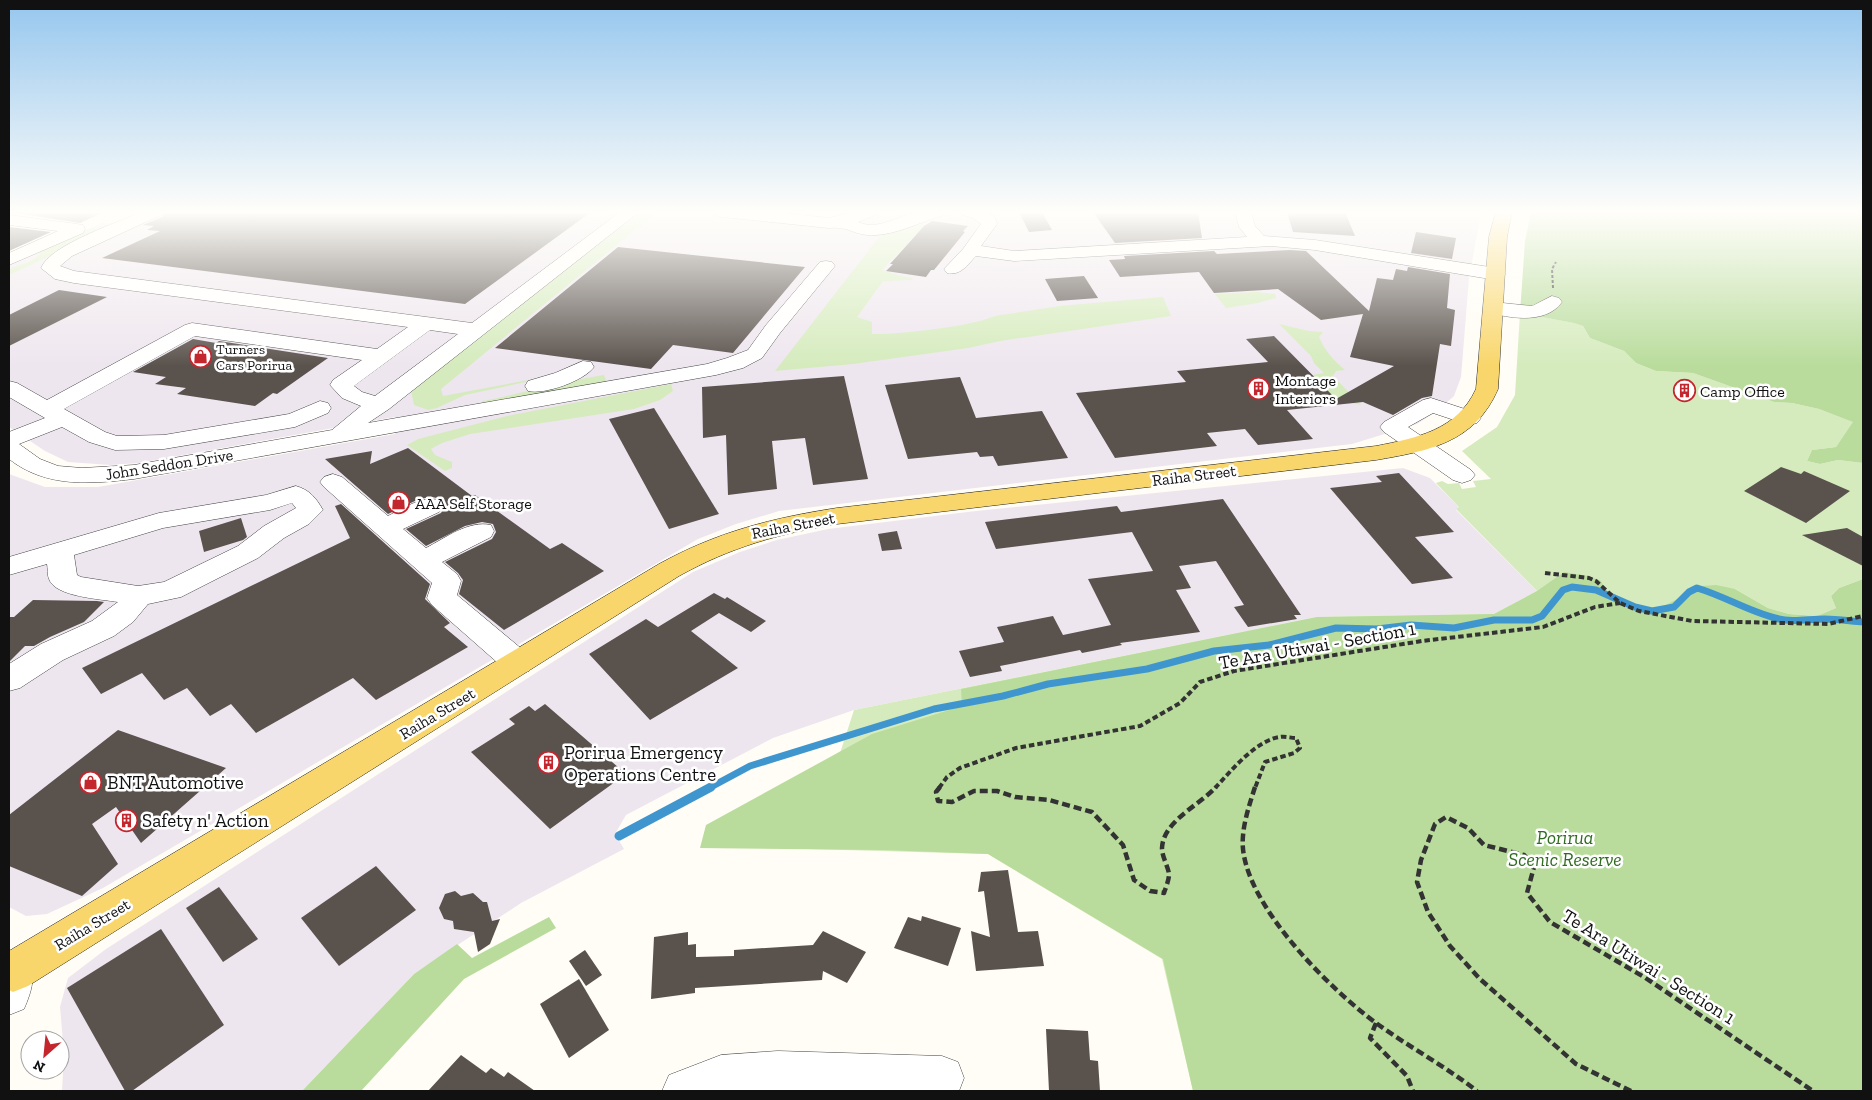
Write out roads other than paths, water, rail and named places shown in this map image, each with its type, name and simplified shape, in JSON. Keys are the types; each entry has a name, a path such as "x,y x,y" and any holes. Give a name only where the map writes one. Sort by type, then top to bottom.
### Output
{"main road":[{"name":"Raiha Street","path":"10,979 518,663 689,559 730,540 759,530 837,516 1358,456 1418,444 1450,431 1468,418 1482,403 1487,388 1497,263"}],"street":[{"path":"52,263 50,268 62,275 74,278 476,330"},
{"path":"336,436 381,404 564,263"},
{"path":"953,269 959,263"},
{"path":"1428,263 1496,274"},
{"name":"John Seddon Drive","path":"9,448 32,465 51,472 92,475 134,472 708,370 735,363 755,354 773,329 826,266"},
{"path":"1493,308 1529,312 1544,308 1552,302"},
{"path":"381,404 358,400 341,385 427,323"},
{"path":"9,440 56,414 192,329 382,356"},
{"path":"444,416 458,405 471,400 548,383 563,378 583,367"},
{"path":"9,388 97,437 115,443 164,442 295,420 320,408"},
{"path":"1462,476 1392,427 1431,405 1468,418"},
{"path":"333,482 447,581 442,598 518,663"},
{"path":"9,566 159,521 270,502 296,494 305,501 310,510 300,518 274,532 248,552 171,590 138,596 73,585 63,579 60,551"},
{"path":"385,527 430,506"},
{"path":"424,560 481,531"},
{"path":"9,680 39,659 105,627 129,610 138,596"},
{"path":"685,1091 721,1077 778,1073 942,1078"}],"waterway":[{"path":"709,788 750,766 934,709 1003,696 1048,684 1147,669 1214,651 1269,645 1336,628 1377,629 1411,625 1454,628 1494,620 1532,620 1542,616 1563,590 1572,587 1596,590 1635,607 1652,611 1674,607 1689,592 1697,588 1765,615 1782,619 1794,621 1830,619 1863,622"},
{"path":"619,836 711,787"}],"place":[{"name":"Turners Cars Porirua","path":"200,357"},
{"name":"Montage Interiors","path":"1259,389"},
{"name":"Camp Office","path":"1684,391"},
{"name":"AAA Self Storage","path":"399,503"},
{"name":"Porirua Emergency Operations Centre","path":"548,763"},
{"name":"BNT Automotive","path":"91,782"},
{"name":"Safety n' Action","path":"126,820"}],"park label":[{"name":"Porirua Scenic Reserve","path":"1565,848"}]}
